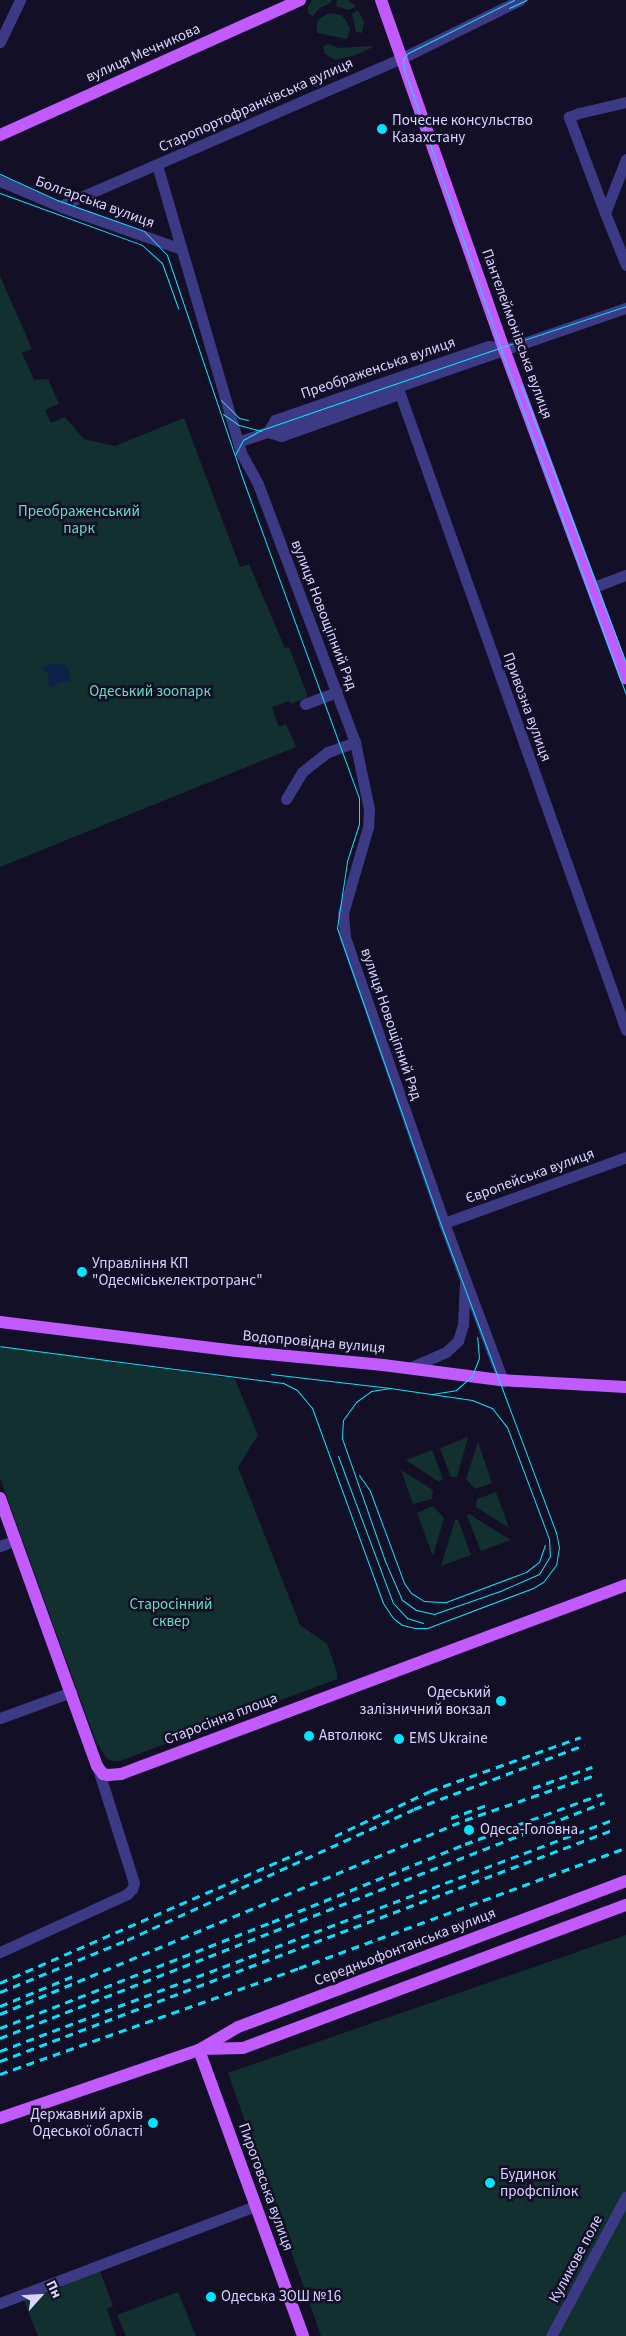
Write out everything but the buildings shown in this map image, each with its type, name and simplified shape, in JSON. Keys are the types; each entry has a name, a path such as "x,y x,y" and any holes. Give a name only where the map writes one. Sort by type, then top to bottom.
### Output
{"main road":[{"name":"вулиця Мечникова","path":"0,136 300,0"},
{"name":"Пантелеймонівська вулиця","path":"381,0 504,349 594,586 626,678"},
{"name":"Водопровідна вулиця","path":"0,1322 236,1351 409,1368 503,1381 626,1386"},
{"path":"0,1498 97,1766"},
{"name":"Старосінна площа","path":"97,1766 103,1774 121,1774 626,1585"},
{"name":"Середньофонтанська вулиця","path":"0,2118 199,2050 238,2027 626,1881"},
{"name":"Середньофонтанська вулиця","path":"199,2050 243,2048 626,1906"},
{"name":"Пироговська вулиця","path":"199,2050 303,2336"}],"street":[{"path":"0,42 20,0"},
{"name":"Старопортофранківська вулиця","path":"238,442 226,407 157,165 401,58 520,0"},
{"path":"626,102 569,117 626,265"},
{"path":"605,213 626,159"},
{"path":"60,206 157,165"},
{"name":"Болгарська вулиця","path":"0,182 60,206 181,249"},
{"name":"Преображенська вулиця","path":"238,442 626,308"},
{"name":"Преображенська вулиця","path":"268,432 281,436 494,360 504,349"},
{"name":"Привозна вулиця","path":"400,394 626,1030"},
{"name":"вулиця Новощіпний Ряд","path":"238,442 250,472 258,484 363,772 369,809 368,827 343,913 344,932 444,1223 503,1381"},
{"path":"594,586 626,575"},
{"path":"305,704 334,693"},
{"path":"286,800 302,772 328,752 352,743"},
{"name":"Європейська вулиця","path":"444,1223 626,1157"},
{"name":"вулиця Новощіпний Ряд","path":"409,1368 446,1352 458,1341 463,1325 466,1281"},
{"path":"0,1546 16,1540"},
{"path":"0,1718 71,1692"},
{"path":"0,1952 127,1894 132,1889 134,1883 97,1766"},
{"name":"Куликове поле","path":"551,2336 626,2197"},
{"path":"0,2303 256,2206"}],"green space":[{"path":"312,0 332,0 329,4 320,8 313,16 309,14 307,8"},
{"path":"337,0 348,0 356,6 349,10 336,6"},
{"path":"358,10 364,22 362,33 356,32 352,14"},
{"path":"330,13 341,15 345,19 350,29 347,39 317,33 317,23 320,18"},
{"path":"328,44 339,48 373,47 356,55 335,60 325,54 323,47"},
{"name":"Одеський зоопарк","path":"0,276 32,349 22,353 34,380 48,379 59,404 45,410 51,423 65,417 84,439 115,446 184,418 240,567 249,564 285,648 289,647 308,697 291,704 289,701 272,707 279,727 286,724 296,747 0,867"},
{"name":"Старосінний сквер","path":"0,1346 235,1379 258,1435 238,1467 300,1625 327,1644 337,1672 337,1679 120,1761 107,1759 96,1742 0,1478"},
{"path":"468,1437 457,1477 451,1477 440,1448"},
{"path":"478,1442 492,1483 475,1489 466,1479"},
{"path":"432,1450 443,1479 439,1482 406,1460"},
{"path":"401,1470 433,1490 432,1499 413,1504"},
{"path":"496,1492 509,1528 476,1507 477,1499"},
{"path":"433,1506 444,1518 433,1556 417,1513"},
{"path":"469,1514 511,1540 481,1551 467,1516"},
{"path":"455,1520 458,1520 471,1555 441,1566"},
{"path":"626,1935 626,2336 321,2336 228,2073"},
{"path":"100,2271 113,2306 107,2309 116,2336 38,2336 23,2298"},
{"path":"178,2292 196,2336 126,2336 117,2315"}],"water":[{"path":"54,663 63,664 69,670 71,678 69,682 62,681 51,687 48,684 49,675 42,668"}],"tram line":[{"path":"514,0 408,53 403,59 404,69 502,352 626,695"},
{"path":"509,8 526,0"},
{"path":"0,174 57,200 144,231 167,255 241,474 359,798 359,824 347,862 337,928 441,1225 556,1532 559,1547 556,1565 543,1582 533,1588 427,1628 402,1625 393,1618 383,1603 312,1408 297,1390 283,1383 0,1346"},
{"path":"0,193 142,245 162,263 178,308"},
{"path":"235,455 243,440 261,430 626,306"},
{"path":"521,385 626,663"},
{"path":"221,400 239,418 248,420"},
{"path":"223,414 239,425 261,431"},
{"path":"432,1394 456,1390 472,1376 479,1358 477,1337"},
{"path":"271,1374 390,1388 472,1400 492,1408 507,1427 549,1539 550,1556 539,1574 500,1591 434,1614 416,1610 402,1600 385,1561 342,1438 343,1420 356,1402 371,1391 390,1388"},
{"path":"338,1456 393,1603 407,1618 423,1623"},
{"path":"359,1475 370,1491 404,1583 411,1593 424,1601 446,1602 526,1572 539,1562 545,1545"}],"railway":[{"path":"335,1836 430,1791 581,1737"},
{"path":"0,1992 127,1940 414,1809 584,1745"},
{"path":"533,1788 592,1767"},
{"path":"0,2014 465,1820 595,1775"},
{"path":"0,2028 272,1922 465,1844 602,1794"},
{"path":"0,2038 605,1802"},
{"path":"451,1818 486,1805"},
{"path":"0,2051 612,1820"},
{"path":"0,2061 615,1829"},
{"path":"0,1983 306,1849"},
{"path":"0,2074 299,1968 622,1849"},
{"path":"0,2006 73,1976"}],"place":[{"name":"Почесне консульство Казахстану","path":"382,129"},
{"name":"Управління КП \"Одесміськелектротранс\"","path":"82,1272"},
{"name":"Одеський залізничний вокзал","path":"501,1701"},
{"name":"Автолюкс","path":"309,1736"},
{"name":"EMS Ukraine","path":"399,1739"},
{"name":"Одеса-Головна","path":"469,1830"},
{"name":"Державний архів Одеської області","path":"153,2123"},
{"name":"Будинок профспілок","path":"490,2183"},
{"name":"Одеська ЗОШ №16","path":"211,2297"}],"park label":[{"name":"Преображенський парк","path":"79,520"}]}
